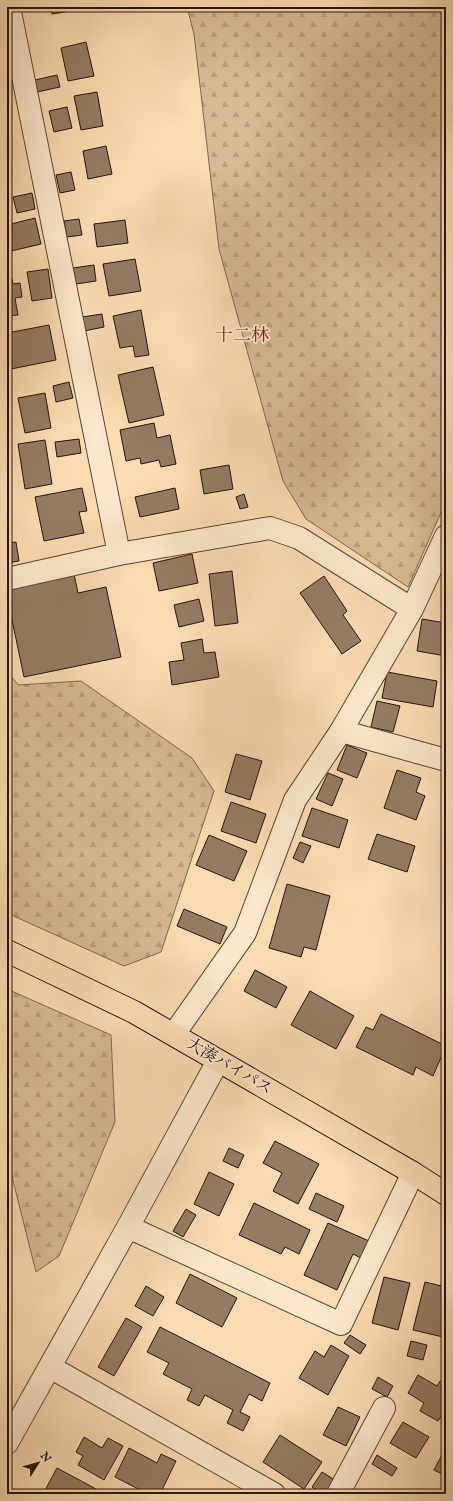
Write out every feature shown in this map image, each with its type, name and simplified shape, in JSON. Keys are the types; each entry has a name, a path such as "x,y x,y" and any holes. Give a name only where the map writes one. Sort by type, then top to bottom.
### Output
{"highway":[{"name":"大湊バイパス","path":"7,951 134,1012 174,1034 218,1061 414,1172 446,1194"}],"street":[{"path":"9,7 119,554"},
{"path":"7,579 119,554 270,528 299,538 412,609"},
{"path":"174,1034 245,933 295,800 341,731 412,609 446,536"},
{"path":"341,731 446,760"},
{"path":"7,1443 128,1227 218,1061"},
{"path":"128,1227 341,1324 414,1172"},
{"path":"50,1367 274,1494"},
{"path":"338,1494 384,1408"}],"green space":[{"path":"187,7 446,7 446,501 408,587 306,519 283,481 219,249 194,34"},
{"path":"7,671 18,685 81,681 192,758 214,791 161,952 124,966 7,913"},
{"path":"7,989 111,1035 115,1122 59,1256 36,1272 7,1157"}],"building":[{"path":"51,7 82,7 82,9 52,14"},
{"path":"86,42 94,76 68,81 61,48"},
{"path":"57,75 60,87 37,92 35,80"},
{"path":"97,92 103,126 81,130 74,96"},
{"path":"67,107 72,128 54,132 49,111"},
{"path":"106,146 112,174 88,179 83,151"},
{"path":"71,172 75,190 60,193 56,175"},
{"path":"32,193 35,209 17,213 13,197"},
{"path":"35,218 41,244 7,252 7,225"},
{"path":"79,219 82,235 67,237 64,221"},
{"path":"125,220 128,243 97,247 94,224"},
{"path":"135,259 141,291 109,296 103,264"},
{"path":"94,265 96,281 76,284 73,268"},
{"path":"48,269 52,298 32,301 27,272"},
{"path":"7,274 11,274 13,284 20,283 22,297 15,298 18,315 7,316"},
{"path":"141,310 149,355 135,357 133,346 120,348 113,316"},
{"path":"102,314 104,327 84,331 82,317"},
{"path":"49,325 56,360 11,369 7,348 7,333"},
{"path":"153,367 164,415 129,423 118,375"},
{"path":"69,382 73,398 56,402 53,386"},
{"path":"45,393 51,428 25,433 18,398"},
{"path":"154,423 157,438 170,435 176,464 161,467 159,460 141,464 140,458 126,461 120,430"},
{"path":"79,439 81,453 57,457 55,442"},
{"path":"45,440 52,484 25,489 18,444"},
{"path":"229,465 233,489 204,494 200,470"},
{"path":"82,488 87,511 79,512 84,533 44,541 35,497"},
{"path":"175,488 179,509 140,517 135,497"},
{"path":"244,494 248,507 240,509 236,497"},
{"path":"16,542 19,561 7,563 7,543"},
{"path":"192,554 198,583 159,591 153,563"},
{"path":"232,571 238,623 215,626 209,574"},
{"path":"74,574 78,593 106,587 121,657 24,677 7,596 7,588"},
{"path":"324,576 347,611 343,615 361,641 342,654 300,593"},
{"path":"199,599 204,621 179,627 174,605"},
{"path":"422,619 446,623 446,656 417,651"},
{"path":"202,639 204,653 215,652 219,677 172,685 169,662 184,660 181,643"},
{"path":"387,672 437,681 433,707 382,698"},
{"path":"377,701 400,706 393,732 371,727"},
{"path":"347,745 367,753 357,778 337,770"},
{"path":"236,754 262,761 250,800 225,792"},
{"path":"397,770 421,778 416,792 425,796 416,820 384,808"},
{"path":"328,773 343,779 332,806 316,799"},
{"path":"231,802 266,814 256,843 221,831"},
{"path":"312,808 348,820 339,848 302,836"},
{"path":"377,834 415,846 407,872 368,859"},
{"path":"209,835 247,851 234,881 196,865"},
{"path":"300,842 311,846 303,863 293,858"},
{"path":"287,884 330,896 316,950 304,947 301,957 269,948"},
{"path":"184,909 227,927 220,944 177,926"},
{"path":"255,970 287,987 276,1008 244,991"},
{"path":"310,991 354,1016 336,1049 291,1025"},
{"path":"381,1014 446,1046 433,1076 416,1067 413,1075 356,1047 366,1027 373,1030"},
{"path":"275,1141 319,1164 298,1204 273,1191 282,1173 263,1163"},
{"path":"229,1148 244,1155 238,1168 223,1161"},
{"path":"209,1172 234,1184 219,1216 194,1204"},
{"path":"316,1193 344,1206 337,1222 309,1209"},
{"path":"254,1203 310,1230 299,1254 285,1247 281,1254 239,1235"},
{"path":"186,1209 196,1215 183,1237 173,1231"},
{"path":"328,1223 369,1241 361,1258 353,1254 337,1290 304,1275"},
{"path":"190,1274 237,1298 222,1327 176,1303"},
{"path":"384,1277 410,1283 398,1330 372,1323"},
{"path":"425,1282 446,1287 446,1326 443,1337 413,1330"},
{"path":"146,1286 164,1297 153,1316 135,1306"},
{"path":"126,1318 142,1327 114,1376 98,1367"},
{"path":"160,1327 270,1383 262,1401 249,1394 240,1412 250,1417 243,1431 227,1423 233,1410 205,1395 199,1406 187,1400 192,1389 163,1374 169,1363 147,1352"},
{"path":"350,1335 366,1345 360,1354 344,1343"},
{"path":"411,1341 427,1345 423,1360 407,1356"},
{"path":"331,1345 349,1356 328,1395 299,1378 315,1351 324,1357"},
{"path":"418,1375 437,1386 440,1381 446,1385 446,1408 438,1421 420,1411 424,1403 408,1393"},
{"path":"378,1377 393,1386 387,1397 372,1389"},
{"path":"338,1407 360,1417 346,1446 323,1435"},
{"path":"403,1422 429,1437 416,1458 390,1443"},
{"path":"280,1435 322,1462 304,1489 263,1462"},
{"path":"84,1437 102,1448 108,1438 123,1446 104,1480 78,1465 83,1456 76,1452"},
{"path":"446,1447 446,1476 434,1470"},
{"path":"129,1448 157,1463 161,1454 176,1461 160,1494 148,1494 115,1477"},
{"path":"377,1455 397,1468 392,1476 372,1464"},
{"path":"57,1468 98,1490 96,1494 43,1494"},
{"path":"322,1472 335,1480 326,1494 323,1494 312,1487"}],"district":[{"name":"十二林","path":"242,336"}]}
